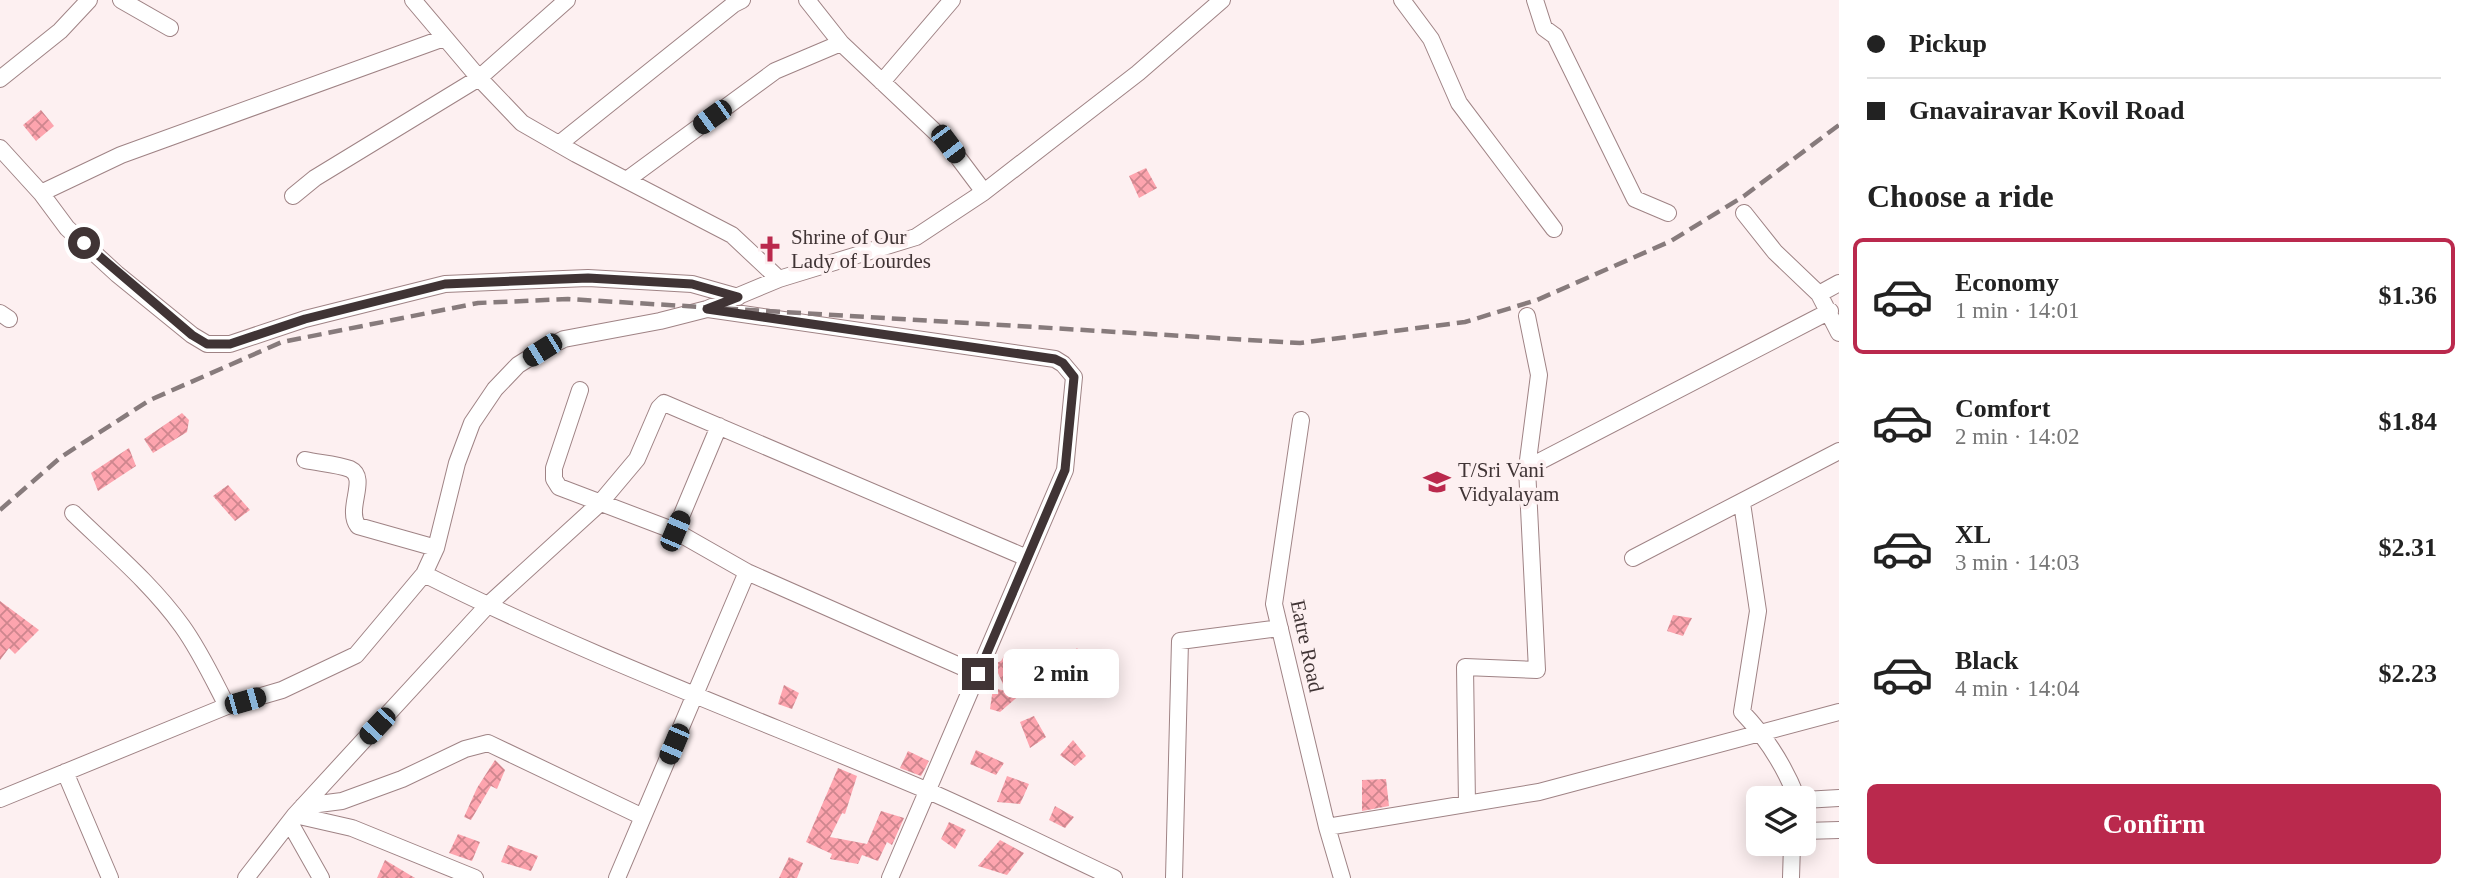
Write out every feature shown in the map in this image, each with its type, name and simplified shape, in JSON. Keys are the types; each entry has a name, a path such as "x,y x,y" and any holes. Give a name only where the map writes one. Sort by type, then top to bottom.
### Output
{"street":[{"path":"0,79 60,31 89,0"},
{"path":"121,0 170,29"},
{"path":"413,0 479,78 522,122 732,234 779,279"},
{"path":"293,196 315,178 479,78 567,0"},
{"path":"559,144 742,0"},
{"path":"807,0 841,43 948,144 984,192"},
{"path":"882,82 952,0"},
{"path":"3,793 65,772 227,706 282,690 356,655 424,574 436,548 457,463 472,424 495,389 519,365 564,340 707,309 779,279 916,237 984,192 1138,73 1222,0"},
{"path":"1402,0 1431,39 1459,103 1554,229"},
{"path":"1535,0 1544,27 1555,36 1635,199 1668,213"},
{"path":"41,193 121,155 444,38"},
{"path":"628,179 775,71 841,43"},
{"path":"0,148 41,193 67,228 117,274 192,335 207,344 230,344 305,319 445,284 588,278 692,284 738,297"},
{"path":"1744,214 1775,252 1819,294 1839,333"},
{"path":"1819,294 1839,283"},
{"path":"707,309 1055,359 1063,363 1074,377 1065,470 890,878"},
{"path":"1527,468 1830,312"},
{"path":"1467,804 1465,667 1537,670 1527,468 1539,375 1527,316"},
{"path":"580,390 554,468 554,479 559,487 675,531 747,572 978,674"},
{"path":"246,878 296,815 487,606 600,503 637,459 659,408 664,403 1027,558"},
{"name":"Eatre Road","path":"1301,420 1274,604 1341,878"},
{"path":"675,531 719,426"},
{"path":"1633,558 1839,452"},
{"path":"305,460 349,469 356,474 358,482 352,512 358,526 436,548"},
{"path":"1742,503 1758,611 1742,712 1762,733 1786,770 1792,786"},
{"path":"73,513 153,590 182,626 227,706"},
{"path":"617,878 747,572"},
{"path":"424,574 487,606 694,696 928,791 1114,878"},
{"path":"1174,878 1180,640 1280,628"},
{"path":"1327,827 1539,792 1839,712"},
{"path":"296,815 402,779 465,748 488,743 643,817"},
{"path":"65,772 110,878"},
{"path":"1816,799 1839,798"},
{"path":"296,815 321,878"},
{"path":"296,815 352,828 475,878"},
{"path":"1816,831 1839,830"},
{"path":"1791,878 1792,856"}],"building":[{"path":"41,110 54,126 36,141 23,125"},
{"path":"1146,168 1157,188 1139,198 1129,176"},
{"path":"182,413 189,420 187,432 153,453 144,439"},
{"path":"129,448 136,466 98,491 91,473"},
{"path":"228,485 250,510 235,521 213,496"},
{"path":"0,601 39,630 15,654 9,648 0,660"},
{"path":"1673,615 1692,618 1683,636 1667,631"},
{"path":"1077,648 1098,678 1065,661"},
{"path":"1004,656 1040,670 1029,687 1013,681 1021,694 1000,712 990,709 993,688 1006,691 994,664"},
{"path":"784,685 799,693 792,709 778,704"},
{"path":"1034,716 1046,737 1030,748 1020,722"},
{"path":"1073,740 1086,756 1075,766 1060,755"},
{"path":"976,750 1004,763 996,775 970,764"},
{"path":"908,751 929,761 921,776 900,768"},
{"path":"495,760 505,770 497,789 491,786 471,820 464,817 477,788"},
{"path":"838,768 857,776 845,814 842,813 830,837 867,844 881,811 904,818 892,845 887,842 878,861 862,855 858,864 830,859 832,854 806,842"},
{"path":"1007,776 1029,784 1020,804 997,802"},
{"path":"1386,779 1389,806 1362,811 1362,780"},
{"path":"1055,806 1074,817 1065,828 1049,820"},
{"path":"949,822 966,830 955,849 941,839"},
{"path":"458,834 480,842 472,861 449,853"},
{"path":"1000,840 1024,853 1007,875 978,866"},
{"path":"508,845 538,856 531,871 501,862"},
{"path":"789,857 803,863 797,878 779,878"},
{"path":"385,860 415,878 377,878"}],"railway":[{"path":"0,510 61,457 150,400 282,342 478,303 568,299 1300,343 1465,322 1537,300 1671,241 1744,196 1839,125"}],"place":[{"name":"Shrine of Our Lady of Lourdes","path":"770,249"},
{"name":"T/Sri Vani Vidyalayam","path":"1437,482"}],"route":[{"path":"84,243 117,274 192,335 207,344 230,344 305,319 445,284 588,278 692,284 738,297 707,309 1055,359 1063,363 1074,377 1065,470 978,674"}]}
